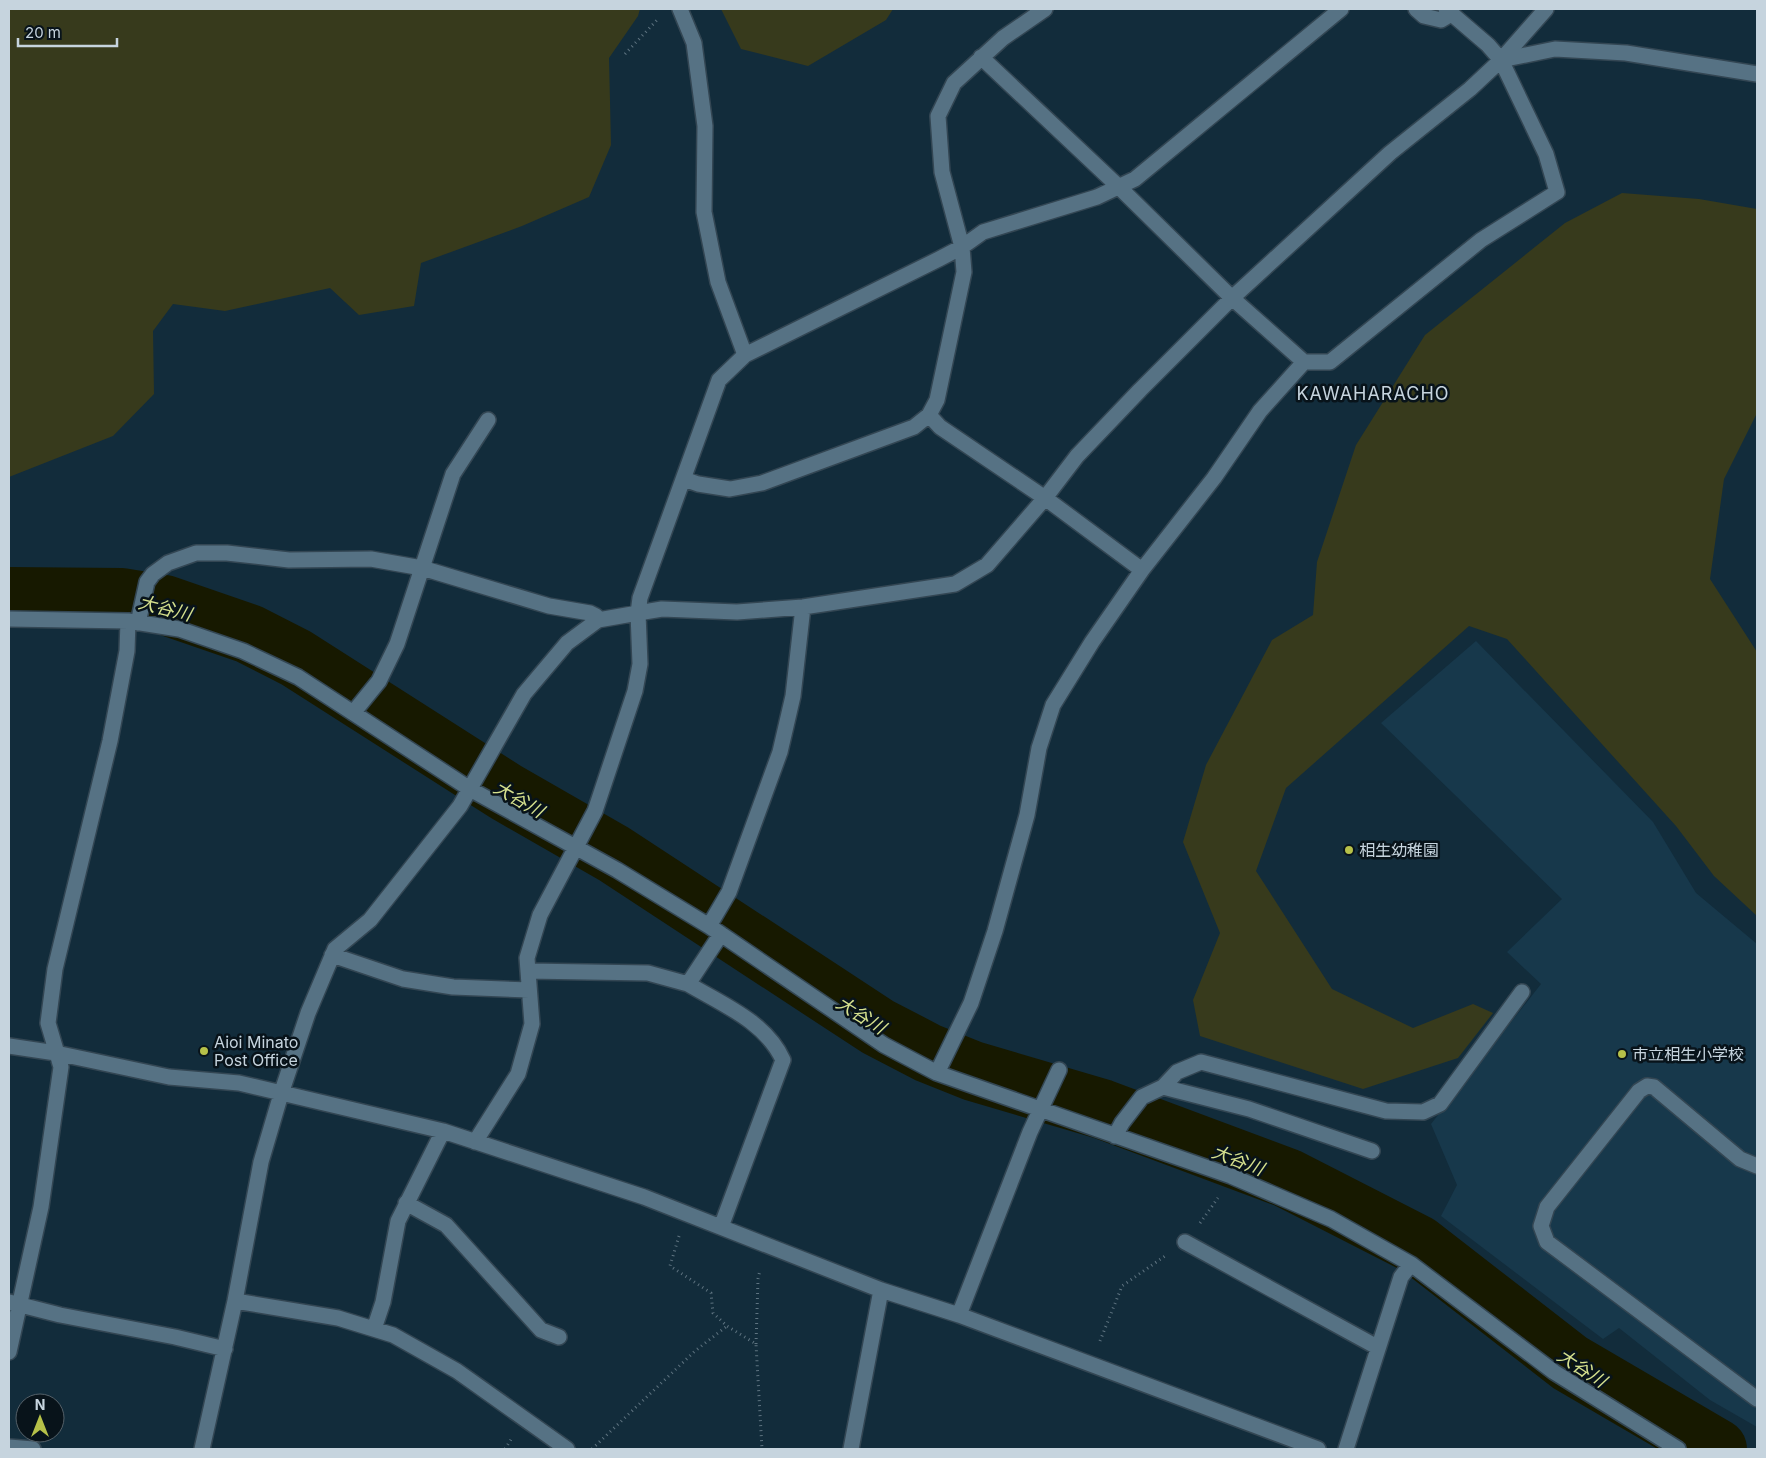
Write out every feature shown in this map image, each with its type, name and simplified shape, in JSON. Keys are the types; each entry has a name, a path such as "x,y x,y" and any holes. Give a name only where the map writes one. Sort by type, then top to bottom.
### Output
{"street":[{"path":"680,9 694,43 705,126 706,221 718,282 745,355"},
{"path":"684,479 698,484 730,489 762,482 914,426 929,415 937,400 964,272 962,247 942,172 938,116 954,83 981,56 1045,9"},
{"path":"475,1142 518,1074 532,1024 528,958 540,915 595,811 635,691 640,664 638,613 640,598 719,380 745,355 962,247 983,232 1097,196 1135,180 1342,9"},
{"path":"981,56 1232,298 1304,362 1330,362 1481,240 1557,192 1546,154 1501,60 1488,45 1449,11 1441,20 1424,16 1416,9"},
{"path":"202,1449 235,1301 261,1162 308,1013 332,955 335,949 370,920 460,806 494,750 524,694 567,643 598,620 662,609 737,612 803,607 955,584 987,565 1045,498 1077,456 1232,298 1390,153 1470,89 1501,60 1546,9"},
{"path":"1501,60 1555,49 1626,53 1757,74"},
{"path":"939,1069 971,1003 995,931 1026,815 1039,748 1053,705 1092,642 1142,570 1214,478 1260,411 1304,362"},
{"path":"929,415 940,427 1045,498 1142,570"},
{"path":"356,710 379,681 397,644 453,474 488,420"},
{"path":"9,1352 13,1302 41,1207 61,1067 48,1023 55,970 110,740 127,650 135,618 147,582 152,574 168,563 196,553 227,553 289,560 371,559 422,568 549,606 590,613 596,616 598,620"},
{"path":"688,984 730,892 780,752 793,696 803,607"},
{"path":"9,619 135,618 179,628 243,651 298,677 356,710 473,784 578,843 714,927 884,1045 1041,1110 1118,1129 1331,1219 1410,1264 1554,1372 1678,1449"},
{"path":"332,955 403,979 453,987 529,990"},
{"path":"528,971 648,973 688,984 758,1026 778,1047 783,1060 721,1227"},
{"path":"1118,1129 1142,1097 1163,1087 1177,1072 1201,1062 1386,1111 1423,1112 1440,1104 1522,992"},
{"path":"9,1046 56,1053 169,1077 240,1082 281,1094 336,1104 443,1131 644,1197 881,1290 959,1315 1318,1449"},
{"path":"959,1315 1030,1132 1059,1070"},
{"path":"1757,1166 1740,1159 1654,1088 1647,1086 1639,1091 1547,1207 1541,1226 1547,1242 1757,1399"},
{"path":"1163,1087 1249,1109 1372,1151"},
{"path":"374,1329 383,1302 398,1221 443,1131"},
{"path":"406,1203 446,1225 541,1330 559,1337"},
{"path":"1185,1242 1378,1347"},
{"path":"1346,1449 1401,1278 1410,1264"},
{"path":"851,1449 881,1290"},
{"path":"235,1301 338,1318 392,1334 457,1371 567,1449"},
{"path":"13,1302 60,1315 175,1337 224,1349"},
{"path":"9,1447 33,1449"}],"path":[{"path":"625,54 662,15"},
{"path":"1091,1365 1122,1286 1185,1242 1211,1210 1231,1176"},
{"path":"686,1214 670,1266 711,1293 713,1313 727,1326 756,1344"},
{"path":"762,1449 756,1344 758,1278 768,1245"},
{"path":"592,1449 696,1351 727,1326"}],"shaded area":[{"name":"市立相生小学校","path":"1476,641 1653,822 1696,893 1757,944 1757,1427 1710,1400 1619,1328 1603,1339 1441,1216 1457,1185 1431,1124 1541,984 1507,952 1562,899 1381,723"}],"green space":[{"path":"9,9 640,9 638,16 609,58 611,145 589,197 522,226 421,263 414,306 359,315 330,288 225,311 173,304 153,331 154,394 113,436 9,477"},
{"path":"721,9 893,9 886,20 808,66 741,49"},
{"path":"1622,193 1699,199 1757,209 1757,413 1724,479 1710,579 1757,652 1757,916 1714,876 1676,826 1507,639 1469,626 1286,788 1256,871 1332,989 1413,1028 1473,1004 1493,1013 1458,1058 1363,1089 1200,1036 1193,1000 1220,933 1183,842 1206,765 1272,640 1313,615 1317,562 1356,445 1425,335 1565,223"}],"waterway":[{"name":"大谷川","path":"9,597 122,598 165,605 249,634 296,658 506,792 614,854 878,1027 928,1053 973,1071 1102,1109 1287,1178 1418,1245 1570,1363 1717,1449"}],"place":[{"name":"相生幼稚園","path":"1349,850"},
{"name":"Aioi Minato Post Office","path":"204,1051"},
{"name":"市立相生小学校","path":"1622,1054"}],"district":[{"name":"KAWAHARACHO","path":"1373,393"}]}
